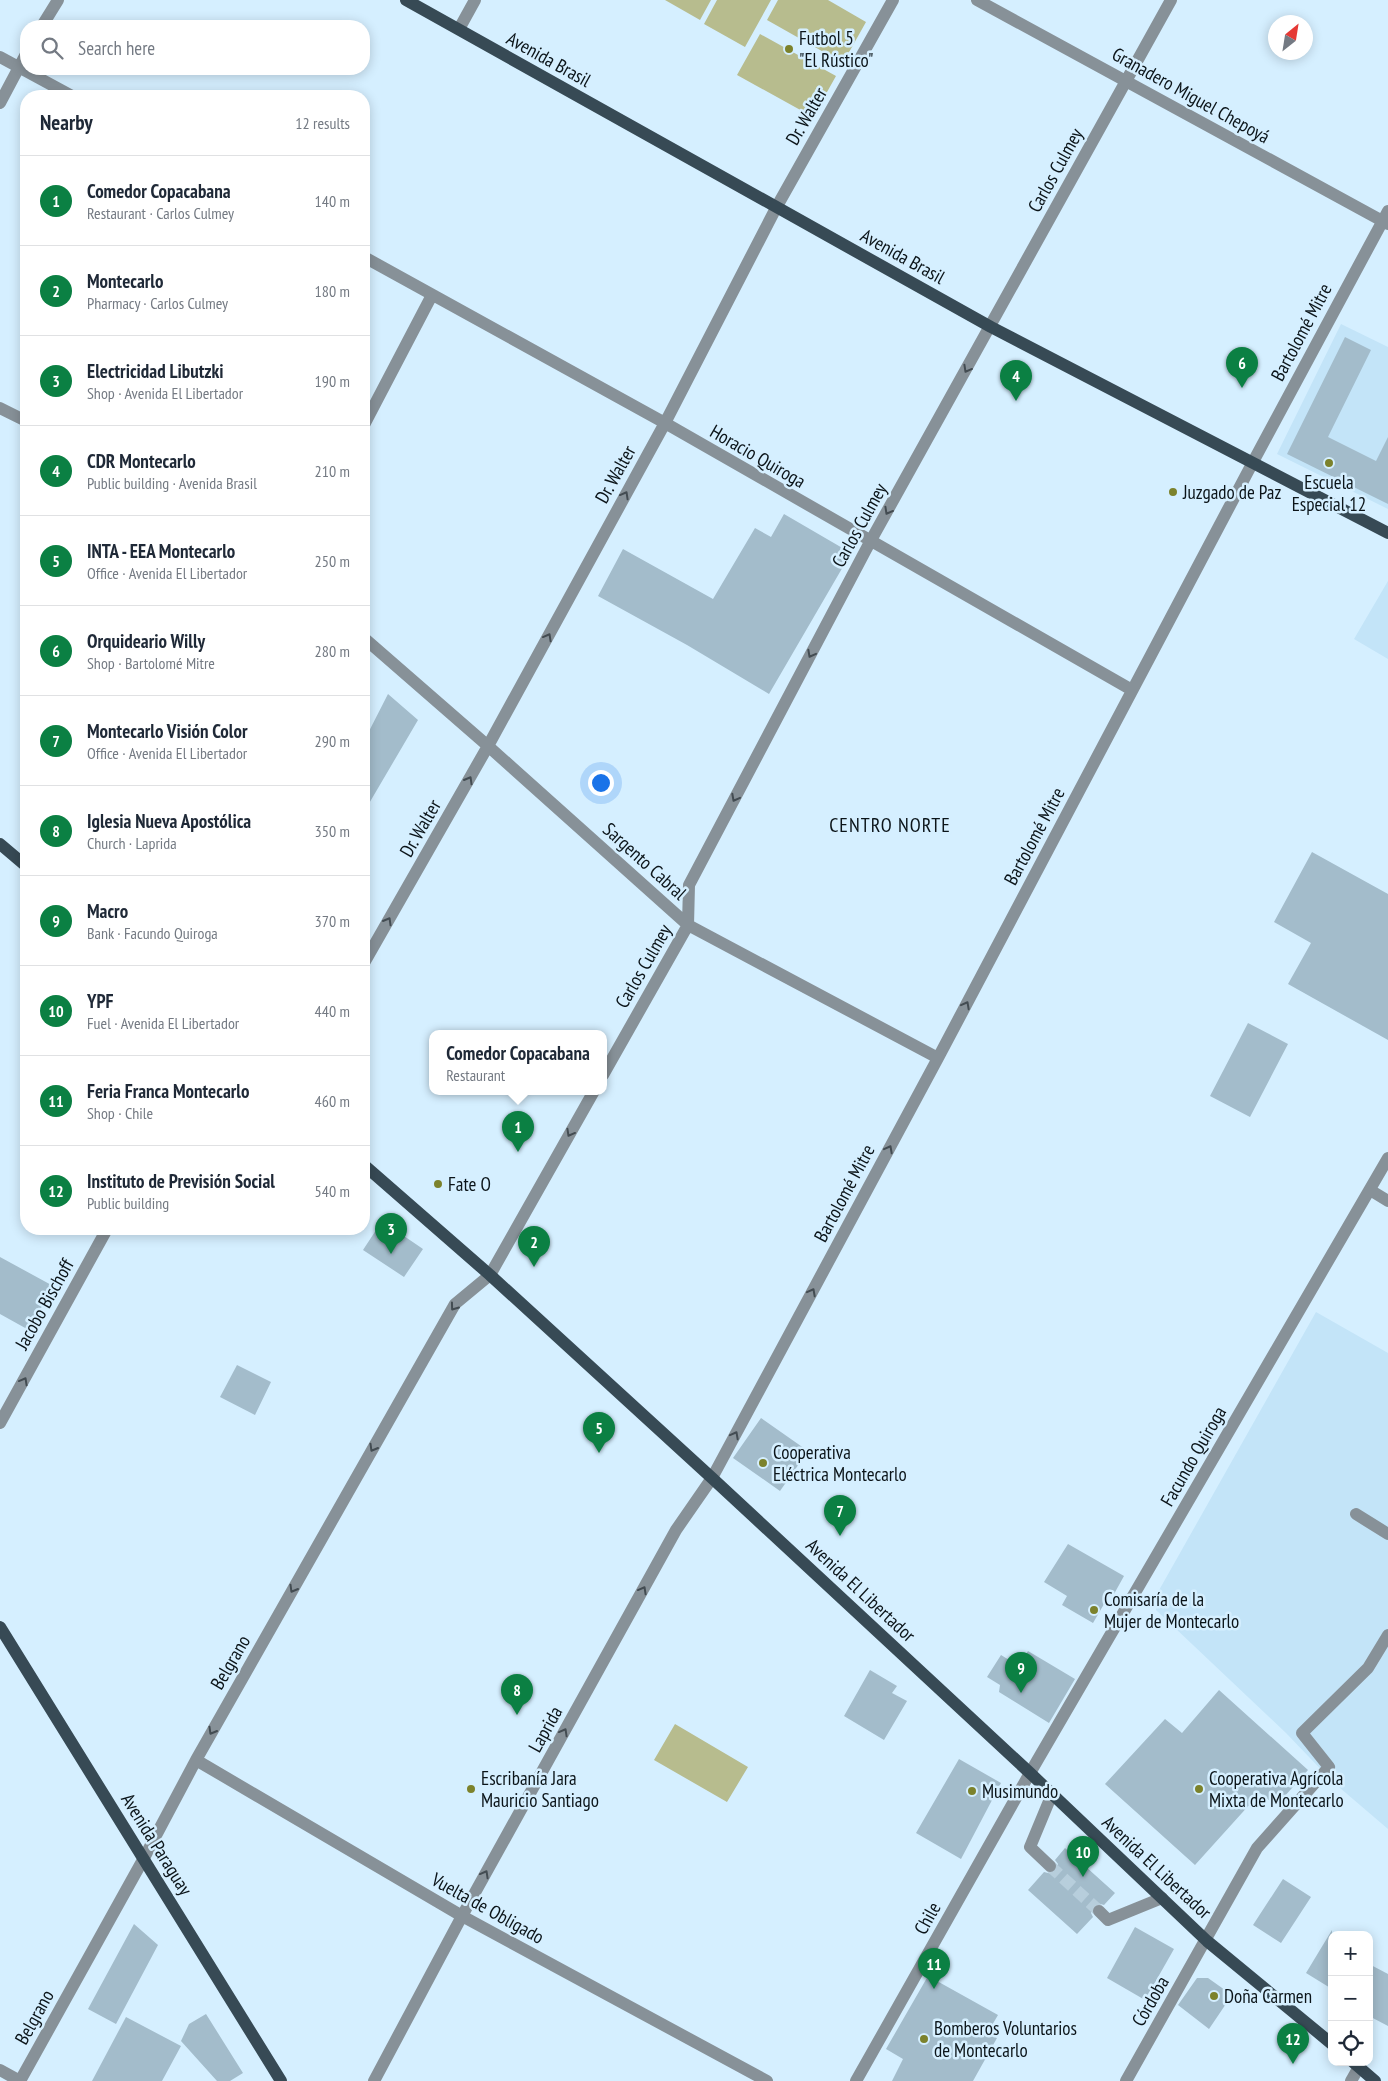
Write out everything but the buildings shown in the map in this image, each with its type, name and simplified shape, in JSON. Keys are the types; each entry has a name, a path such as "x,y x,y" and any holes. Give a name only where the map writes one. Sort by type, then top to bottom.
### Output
{"main road":[{"name":"Avenida Brasil","path":"406,0 991,327 1388,533"},
{"path":"0,844 20,861"},
{"name":"Avenida El Libertador","path":"370,1170 490,1276 712,1478 1030,1773 1207,1941 1328,2041"},
{"name":"Avenida Paraguay","path":"0,1628 281,2081"},
{"path":"1358,2066 1376,2081"}],"street":[{"path":"46,20 58,0"},
{"path":"459,29 475,0"},
{"name":"Dr. Walter","path":"370,952 488,746 665,423 776,208 893,0"},
{"name":"Granadero Miguel Chepoyá","path":"977,0 1386,219"},
{"name":"Carlos Culmey","path":"607,1068 688,925 689,885 870,542 1171,0"},
{"path":"0,57 19,67 0,103"},
{"path":"34,75 61,90"},
{"name":"Bartolomé Mitre","path":"712,1478 938,1058 1253,462 1386,219"},
{"name":"Horacio Quiroga","path":"370,260 665,423 870,542 1132,690"},
{"path":"370,414 432,295"},
{"path":"0,408 20,418"},
{"name":"Sargento Cabral","path":"370,643 688,925 938,1058"},
{"path":"490,1276 592,1095"},
{"name":"Facundo Quiroga","path":"1030,1773 1388,1158"},
{"path":"1370,1190 1388,1201"},
{"name":"Jacobo Bischoff","path":"0,1424 104,1235"},
{"name":"Belgrano","path":"20,2081 144,1858 196,1760 455,1304 490,1276"},
{"name":"Laprida","path":"374,2081 462,1916 676,1530 712,1478"},
{"path":"1356,1514 1388,1534"},
{"name":"Córdoba","path":"1126,2081 1207,1941 1257,1848 1329,1767 1302,1733 1368,1668 1388,1635"},
{"name":"Vuelta de Obligado","path":"196,1760 462,1916 767,2081"},
{"name":"Chile","path":"856,2081 1030,1773"},
{"path":"1050,1866 1030,1847 1052,1794"},
{"path":"1099,1910 1108,1920 1162,1898"},
{"path":"1350,2081 1355,2066"},
{"path":"0,2070 20,2081"}],"shaded area":[{"path":"1341,324 1388,347 1388,509 1277,454"},
{"path":"1388,581 1388,659 1354,639"},
{"path":"1316,1312 1388,1353 1388,1829 1333,1782 1286,1733 1156,1610 1158,1592"}],"green space":[{"path":"665,0 711,0 700,20"},
{"path":"717,0 771,0 745,47 704,24"},
{"path":"778,0 828,0 866,22 843,63 767,20"},
{"path":"760,34 836,76 813,117 737,75"},
{"path":"675,1724 748,1767 727,1802 654,1760"}],"tunnel":[{"path":"1050,1866 1099,1911"}],"place":[{"name":"Futbol 5 \"El Rústico\"","path":"789,49"},
{"name":"Orquideario Willy","path":"1242,388"},
{"name":"CDR Montecarlo","path":"1016,401"},
{"name":"Escuela Especial 12","path":"1329,463"},
{"name":"Juzgado de Paz","path":"1173,492"},
{"name":"Comedor Copacabana","path":"518,1152"},
{"name":"Fate O","path":"438,1184"},
{"name":"Electricidad Libutzki","path":"391,1254"},
{"name":"Montecarlo","path":"534,1267"},
{"name":"INTA - EEA Montecarlo","path":"599,1453"},
{"name":"Cooperativa Eléctrica Montecarlo","path":"763,1463"},
{"name":"Montecarlo Visión Color","path":"840,1536"},
{"name":"Comisaría de la Mujer de Montecarlo","path":"1094,1610"},
{"name":"Macro","path":"1021,1693"},
{"name":"Iglesia Nueva Apostólica","path":"517,1715"},
{"name":"Escribanía Jara Mauricio Santiago","path":"471,1789"},
{"name":"Cooperativa Agrícola Mixta de Montecarlo","path":"1199,1789"},
{"name":"Musimundo","path":"972,1791"},
{"name":"YPF","path":"1083,1877"},
{"name":"Feria Franca Montecarlo","path":"934,1989"},
{"name":"Doña Carmen","path":"1214,1996"},
{"name":"Bomberos Voluntarios de Montecarlo","path":"924,2039"},
{"name":"Instituto de Previsión Social","path":"1293,2064"}],"district":[{"name":"CENTRO NORTE","path":"890,825"}]}
